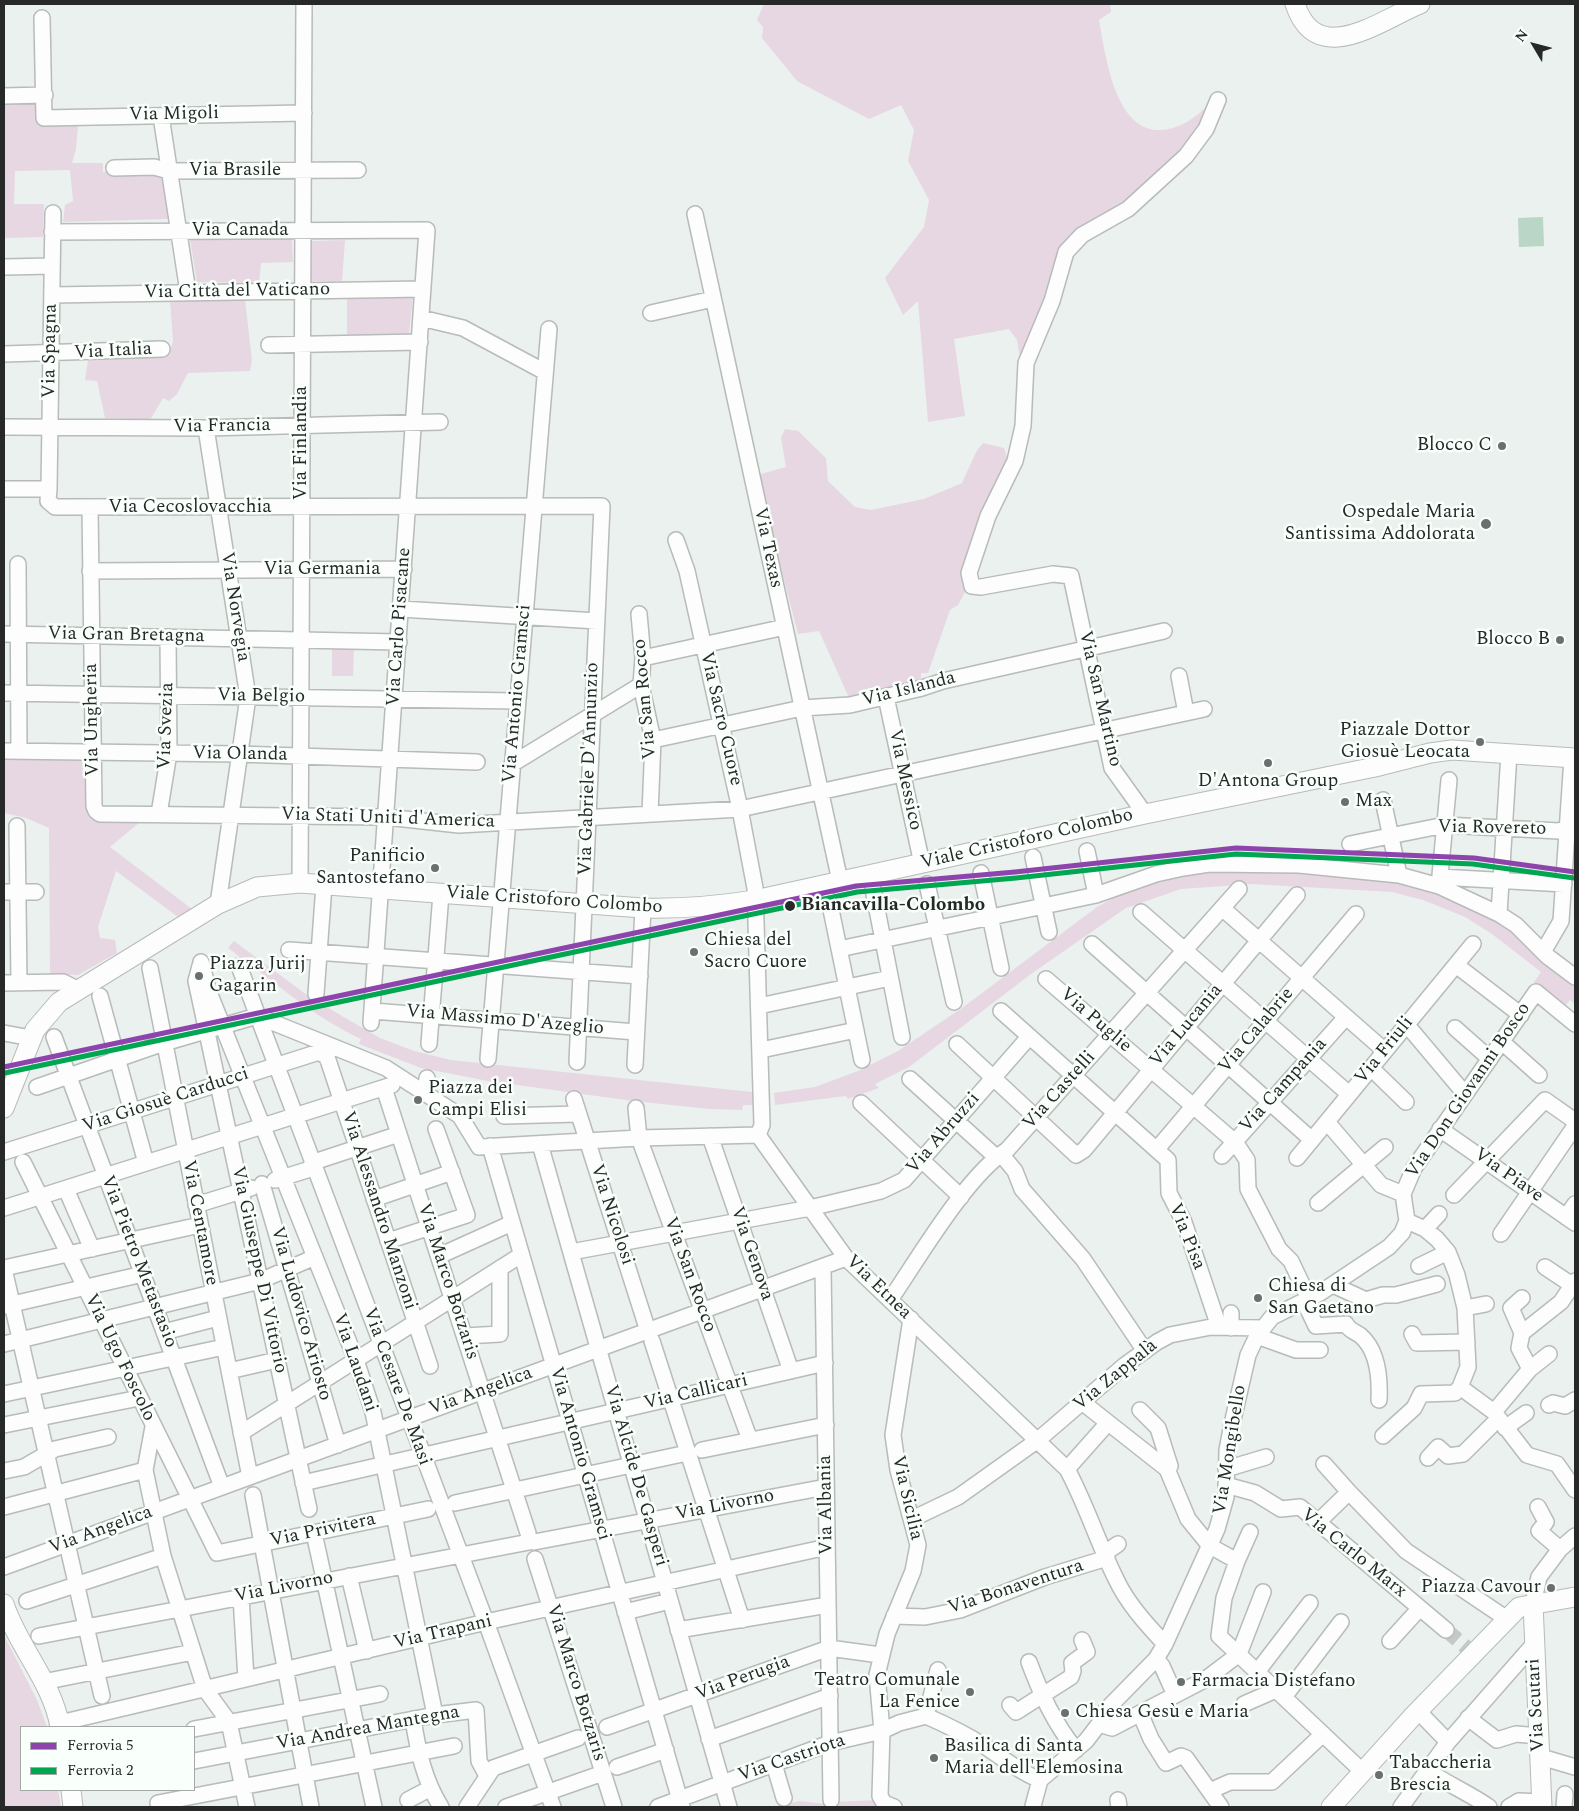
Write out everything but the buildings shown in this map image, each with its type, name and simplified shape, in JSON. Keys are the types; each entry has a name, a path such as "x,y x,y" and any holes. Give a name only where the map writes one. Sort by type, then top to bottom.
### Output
{"street":[{"name":"Via Finlandia","path":"300,883 304,4"},
{"path":"1295,4 1306,24 1315,33 1326,38 1339,38 1352,36 1420,4"},
{"path":"4,96 44,95 42,18"},
{"name":"Via Migoli","path":"44,95 44,118 304,113"},
{"name":"Via San Martino","path":"1145,814 1112,768 1071,576 1053,574 981,587 972,586 969,573 988,516 1015,461 1023,426 1026,363 1052,301 1061,264 1071,244 1082,235 1128,209 1186,156 1206,130 1218,100"},
{"path":"160,116 188,292"},
{"name":"Via Brasile","path":"114,168 154,167 169,171 358,170"},
{"name":"Via Spagna","path":"49,489 53,213"},
{"name":"Via Texas","path":"695,214 840,881"},
{"name":"Via Canada","path":"52,232 427,230"},
{"name":"Via Carlo Pisacane","path":"372,1017 427,230"},
{"path":"4,267 52,266"},
{"name":"Via Città del Vaticano","path":"52,295 423,290"},
{"path":"651,314 714,299"},
{"path":"421,318 463,328 545,372"},
{"name":"Via Antonio Gramsci","path":"488,1059 549,329"},
{"path":"269,345 420,342"},
{"name":"Via Italia","path":"4,354 162,349"},
{"name":"Via Francia","path":"4,427 206,428 440,422"},
{"name":"Via Norvegia","path":"206,428 248,697 218,904"},
{"path":"4,489 49,489"},
{"name":"Via Cecoslovacchia","path":"49,489 48,502 55,507 602,506"},
{"name":"Via Gabriele D'Annunzio","path":"577,1062 602,506"},
{"name":"Via Ungheria","path":"90,508 93,752 96,812"},
{"name":"Via Sacro Cuore","path":"676,540 687,571 704,645 740,809 755,888 762,1125 758,1135"},
{"path":"18,564 11,634 11,693 19,751"},
{"name":"Via Germania","path":"90,571 404,569"},
{"path":"401,609 597,621"},
{"name":"Via San Rocco","path":"640,614 643,658 642,685 653,740 650,814"},
{"path":"643,658 785,627"},
{"name":"Via Islanda","path":"653,740 802,708 850,705 943,681 1164,631"},
{"name":"Via Gran Bretagna","path":"11,634 399,642"},
{"name":"Via Svezia","path":"160,814 169,753 168,637"},
{"path":"1179,676 1186,713"},
{"path":"512,764 642,685"},
{"name":"Via Belgio","path":"11,693 518,701"},
{"name":"Via Messico","path":"886,697 922,864"},
{"name":"Via Stati Uniti d'America","path":"96,812 100,814 386,817 459,825 740,809 1204,709"},
{"name":"Viale Cristoforo Colombo","path":"4,1104 32,1038 46,1015 59,1002 77,989 218,904 257,888 300,883 682,910 755,900 1145,814 1375,767 1430,753 1452,750 1574,758"},
{"name":"Via Olanda","path":"4,751 239,754 477,762"},
{"path":"1499,914 1509,753"},
{"path":"1543,952 1561,920 1571,826 1574,758"},
{"path":"1440,882 1449,780"},
{"path":"1382,800 1399,875"},
{"name":"Via Rovereto","path":"1350,844 1445,825 1559,831 1571,826"},
{"path":"17,826 11,892 19,982"},
{"path":"1087,851 1096,895"},
{"path":"1032,857 1049,932"},
{"path":"839,949 1096,895 1156,874 1209,864 1299,865 1399,875 1440,882 1501,880 1564,884"},
{"path":"981,872 1001,968"},
{"path":"1440,882 1516,925 1543,952 1575,977"},
{"path":"927,884 954,1002"},
{"path":"316,994 324,886"},
{"name":"Via Castelli","path":"890,1300 961,1197 1036,1118 1239,889"},
{"path":"873,890 902,1037"},
{"path":"11,892 36,892"},
{"path":"429,1044 441,894"},
{"name":"Via Lucania","path":"1036,1118 1076,1155 1084,1150 1296,894"},
{"path":"829,900 862,1060"},
{"path":"635,1066 643,908"},
{"path":"1222,908 1385,1051"},
{"path":"1141,912 1349,1094"},
{"name":"Via Calabrie","path":"1157,1149 1356,914"},
{"path":"1092,944 1312,1140"},
{"name":"Via Friuli","path":"1297,1158 1473,944"},
{"path":"289,950 640,976"},
{"name":"Via Laudani","path":"207,1030 196,981 201,962 209,992 356,1360 373,1412 434,1715"},
{"path":"1456,965 1521,1015"},
{"name":"Via Cesare De Masi","path":"238,966 277,1066 421,1456 486,1622 552,1807"},
{"name":"Via Centamore","path":"150,968 212,1293 250,1477"},
{"path":"759,1006 890,978"},
{"name":"Via Puglie","path":"1046,979 1235,1142 1247,1160 1248,1189 1279,1249 1291,1260 1316,1326 1346,1324 1348,1328 1360,1335 1370,1348 1377,1370 1379,1400"},
{"path":"4,983 64,982 77,989"},
{"name":"Via Don Giovanni Bosco","path":"1407,1221 1402,1194 1414,1168 1536,992 1575,1024"},
{"path":"100,996 146,1163"},
{"name":"Via Pisa","path":"1001,1011 1168,1160 1169,1193 1184,1222 1227,1322"},
{"name":"Via Massimo D'Azeglio","path":"372,1017 431,1015 636,1032"},
{"path":"37,1086 164,1043 257,1016 371,1061 406,1081 426,1086 460,1116 478,1147 639,1138 758,1135"},
{"name":"Via Campania","path":"1222,1156 1346,1017"},
{"path":"1407,1025 1465,1094"},
{"path":"1455,1028 1490,1059"},
{"name":"Via Giuseppe Di Vittorio","path":"207,1030 309,1509"},
{"path":"761,1050 856,1030"},
{"path":"4,1033 32,1038"},
{"name":"Via Pietro Metastasio","path":"54,1037 222,1487"},
{"name":"Via Abruzzi","path":"571,1252 810,1208 881,1191 904,1180 1029,1037"},
{"path":"1502,1042 1538,1076"},
{"path":"957,1044 1036,1118"},
{"name":"Via Giosuè Carducci","path":"4,1152 319,1052 327,1056"},
{"name":"Via Alessandro Manzoni","path":"327,1056 430,1366"},
{"path":"1371,1068 1406,1102"},
{"path":"910,1080 956,1121 999,1155 1015,1171 1022,1189 1083,1259 1145,1351"},
{"path":"4,1208 406,1081"},
{"name":"Via Marco Botzaris","path":"384,1088 530,1539"},
{"path":"1454,1195 1545,1100 1575,1121"},
{"path":"860,1103 961,1197"},
{"name":"Via Nicolosi","path":"504,1116 576,1106 670,1399 695,1451 706,1510 742,1620"},
{"name":"Via San Rocco","path":"636,1108 639,1138 750,1440"},
{"path":"1326,1122 1381,1185 1402,1194"},
{"path":"1501,1234 1575,1126"},
{"path":"388,1241 467,1215 436,1129"},
{"name":"Via Piave","path":"1440,1130 1571,1220"},
{"path":"196,1205 307,1170 317,1160 399,1134"},
{"name":"Via Etnea","path":"758,1135 846,1258 1067,1469 1081,1495 1116,1580 1148,1626 1165,1644"},
{"name":"Via Genova","path":"710,1136 791,1371"},
{"name":"Via Alcide De Gasperi","path":"540,1144 729,1807"},
{"name":"Via Antonio Gramsci","path":"490,1146 681,1803"},
{"path":"1318,1203 1385,1148"},
{"name":"Via Ugo Foscolo","path":"23,1162 217,1554"},
{"path":"374,1199 452,1172"},
{"name":"Via Ludovico Ariosto","path":"262,1184 338,1444"},
{"path":"66,1189 92,1249"},
{"path":"1571,1220 1575,1204"},
{"path":"1425,1229 1439,1214"},
{"path":"1383,1436 1414,1408 1421,1394 1456,1393 1468,1368 1465,1308 1457,1275 1448,1252 1425,1229 1407,1221"},
{"name":"Via Mongibello","path":"1040,1780 1086,1741 1099,1724 1104,1712 1156,1659 1165,1644 1210,1546 1226,1497 1226,1470 1232,1424 1248,1355 1260,1332 1272,1316 1307,1300 1333,1285 1389,1247 1402,1233 1407,1221"},
{"path":"439,1256 512,1223"},
{"path":"102,1696 20,1340 8,1305 4,1268 200,1225"},
{"path":"1419,1266 1448,1252"},
{"path":"241,1433 521,1255"},
{"path":"4,1344 260,1281 315,1257"},
{"name":"Via Angelica","path":"4,1567 598,1349 650,1336 702,1311 846,1258"},
{"path":"1522,1333 1561,1302 1574,1283 1545,1267"},
{"path":"465,1336 500,1334 500,1268"},
{"name":"Via Albania","path":"823,1268 831,1800"},
{"path":"8,1305 143,1274"},
{"path":"1333,1285 1366,1300 1383,1295 1396,1295 1437,1284"},
{"path":"1522,1298 1511,1308 1522,1333 1519,1348 1529,1363 1530,1369"},
{"path":"1465,1308 1486,1304"},
{"path":"164,1332 218,1318"},
{"name":"Via Sicilia","path":"894,1807 884,1803 880,1796 882,1731 877,1693 880,1655 916,1559 918,1545 898,1470 893,1435 911,1319"},
{"name":"Via Zappalà","path":"912,1519 958,1497 1038,1440 1145,1351 1170,1335 1227,1322 1260,1332 1296,1350 1320,1350"},
{"path":"1412,1334 1418,1343 1466,1342"},
{"path":"4,1394 224,1347"},
{"path":"1428,1458 1438,1447 1448,1456 1462,1454 1499,1420 1530,1369 1549,1354"},
{"path":"228,1371 277,1360"},
{"name":"Via Callicari","path":"304,1483 825,1363"},
{"path":"1460,1387 1499,1420 1527,1455 1557,1464 1574,1483"},
{"path":"4,1425 139,1398"},
{"path":"1549,1405 1553,1403 1565,1406 1575,1400"},
{"path":"1082,1402 1107,1424 1167,1469 1188,1519 1210,1546 1237,1561"},
{"path":"1140,1410 1158,1428 1170,1466 1167,1469"},
{"path":"1499,1420 1526,1413"},
{"path":"1067,1469 1107,1424"},
{"path":"455,1503 695,1451 826,1425"},
{"path":"153,1427 145,1470 163,1556 205,1689 229,1722 247,1807"},
{"path":"4,1471 24,1467 55,1449 108,1437"},
{"path":"1226,1470 1266,1457"},
{"path":"1324,1464 1406,1551 1507,1619"},
{"path":"4,1507 145,1470"},
{"name":"Via Carlo Marx","path":"1226,1485 1255,1493 1281,1509 1300,1507 1446,1630"},
{"name":"Via Livorno","path":"39,1636 459,1555 530,1539 647,1521 826,1487"},
{"path":"1318,1522 1349,1492"},
{"path":"253,1495 311,1807"},
{"path":"1538,1507 1546,1522 1539,1531 1560,1549"},
{"name":"Via Privitera","path":"217,1554 428,1509"},
{"path":"1250,1532 1224,1598 1219,1636 1363,1772"},
{"path":"314,1533 374,1807"},
{"path":"1533,1604 1539,1578 1560,1549 1575,1536"},
{"name":"Via Bonaventura","path":"894,1616 925,1616 960,1610 1106,1556 1118,1544"},
{"name":"Via Trapani","path":"60,1725 486,1622 828,1547"},
{"path":"27,1601 163,1556"},
{"name":"Via Marco Botzaris","path":"535,1559 610,1770 614,1807"},
{"path":"349,1576 367,1651"},
{"path":"1099,1724 1112,1728 1206,1679 1239,1654 1263,1592"},
{"path":"241,1597 246,1679"},
{"path":"1331,1807 1418,1711 1470,1650 1519,1607 1575,1597"},
{"path":"625,1612 670,1601"},
{"path":"1258,1672 1310,1603"},
{"path":"4,1604 11,1624 43,1682 60,1725"},
{"name":"Via Scutari","path":"1533,1604 1542,1805"},
{"path":"678,1630 828,1605"},
{"path":"1390,1641 1420,1608"},
{"path":"1244,1704 1280,1693 1341,1622"},
{"path":"1010,1705 1016,1712 1071,1677 1073,1671 1072,1663 1087,1652 1082,1640"},
{"path":"1401,1807 1448,1742 1534,1644"},
{"name":"Via Perugia","path":"607,1727 829,1648 880,1655"},
{"path":"43,1682 193,1652"},
{"path":"1156,1659 1162,1666 1175,1695"},
{"path":"1029,1662 1042,1697 1065,1736 1076,1750"},
{"path":"938,1670 926,1716 986,1747 1021,1772 1040,1780 1035,1807"},
{"path":"195,1729 380,1694"},
{"path":"709,1739 830,1696"},
{"name":"Via Andrea Mantegna","path":"195,1760 434,1715 476,1710 479,1761 487,1776"},
{"path":"1418,1711 1448,1742"},
{"path":"1140,1713 1151,1739 1166,1763 1181,1756 1186,1758 1210,1791 1215,1806"},
{"name":"Via Castriota","path":"658,1807 681,1803 722,1784 830,1743 882,1731 899,1723 926,1716"},
{"path":"1468,1718 1497,1740 1516,1734 1539,1736"},
{"path":"413,1719 418,1753 429,1788 439,1806"},
{"path":"1210,1791 1230,1782 1272,1782 1323,1734"},
{"path":"469,1805 492,1768 578,1738"},
{"path":"158,1803 454,1746"},
{"path":"506,1807 666,1750"},
{"path":"1541,1757 1575,1767"},
{"path":"774,1764 784,1798"},
{"path":"1427,1770 1445,1783 1473,1796 1488,1807"},
{"path":"408,1800 429,1788"},
{"path":"71,1791 73,1807"},
{"path":"1509,1807 1519,1801 1542,1805"}],"shaded area":[{"path":"764,4 1110,4 1111,12 1099,20 1102,39 1112,82 1120,101 1131,117 1146,128 1164,130 1187,122 1208,106 1203,125 1182,154 1130,200 1081,227 1067,241 1024,383 1017,340 1009,329 954,339 965,416 928,422 918,301 903,315 885,278 924,227 929,200 908,161 914,130 901,105 869,119 797,81 762,38 763,27 757,20"},
{"path":"4,101 31,101 36,105 37,123 78,126 76,149 72,163 103,163 103,172 154,171 163,180 165,185 168,219 63,222 65,205 73,201 70,170 15,171 14,204 44,204 43,237 4,238"},
{"path":"1543,217 1544,246 1519,247 1518,218"},
{"path":"190,239 292,239 293,262 261,263 259,283 197,282"},
{"path":"345,240 342,281 311,281 312,241"},
{"path":"413,297 409,334 347,336 347,299"},
{"path":"245,300 252,360 250,371 188,373 177,394 169,401 163,398 150,420 105,418 97,381 85,380 88,360 169,355 173,341 170,301"},
{"path":"785,429 798,431 826,458 828,481 855,507 871,510 924,499 962,483 976,452 983,443 1004,448 1008,460 962,566 966,590 958,605 950,610 928,673 921,673 921,683 850,700 819,631 798,634 757,475 786,467 781,438"},
{"path":"332,648 354,649 353,676 332,676"},
{"path":"4,759 88,761 87,809 90,815 101,820 140,822 110,847 192,909 178,917 116,871 98,927 100,938 115,940 117,953 78,975 50,974 49,828 26,818 4,813"},
{"path":"1237,869 1392,881 1456,899 1512,929 1535,953 1575,985 1575,1004 1570,1000 1564,1007 1534,982 1541,972 1492,934 1465,917 1423,900 1392,892 1251,884 1181,889 1126,908 1031,974 909,1067 875,1084 879,1088 848,1099 846,1096 775,1105 774,1093 815,1087 858,1071 898,1051 962,1008 1097,907 1115,897 1148,884 1181,875"},
{"path":"234,941 311,998 380,1038 414,1051 451,1060 752,1092 753,1105 743,1105 742,1110 709,1109 633,1101 488,1081 421,1068 359,1044 361,1039 309,1009 228,948"},
{"path":"4,1635 37,1700 47,1726 20,1726 20,1791 58,1791 61,1807 4,1807"},
{"path":"877,1800 877,1807 772,1807 800,1801 835,1805 835,1802"}],"tunnel":[{"path":"1446,1630 1466,1647"}],"rail line":[{"name":"5","path":"4,1067 856,886 1015,872 1236,848 1474,858 1575,872"},
{"name":"2","path":"5,1073 857,892 1016,878 1236,854 1473,864 1574,878"}],"place":[{"name":"Blocco C","path":"1502,446"},
{"name":"Ospedale Maria Santissima Addolorata","path":"1486,524"},
{"name":"Blocco B","path":"1560,640"},
{"name":"Piazzale Dottor Giosuè Leocata","path":"1480,742"},
{"name":"D'Antona Group","path":"1268,763"},
{"name":"Max","path":"1345,802"},
{"name":"Panificio Santostefano","path":"435,868"},
{"name":"Biancavilla-Colombo","path":"790,906"},
{"name":"Chiesa del Sacro Cuore","path":"694,952"},
{"name":"Piazza Jurij Gagarin","path":"199,976"},
{"name":"Piazza dei Campi Elisi","path":"418,1100"},
{"name":"Chiesa di San Gaetano","path":"1258,1298"},
{"name":"Piazza Cavour","path":"1551,1588"},
{"name":"Farmacia Distefano","path":"1181,1682"},
{"name":"Teatro Comunale La Fenice","path":"970,1692"},
{"name":"Chiesa Gesù e Maria","path":"1065,1713"},
{"name":"Basilica di Santa Maria dell'Elemosina","path":"934,1758"},
{"name":"Tabaccheria Brescia","path":"1379,1775"}]}
